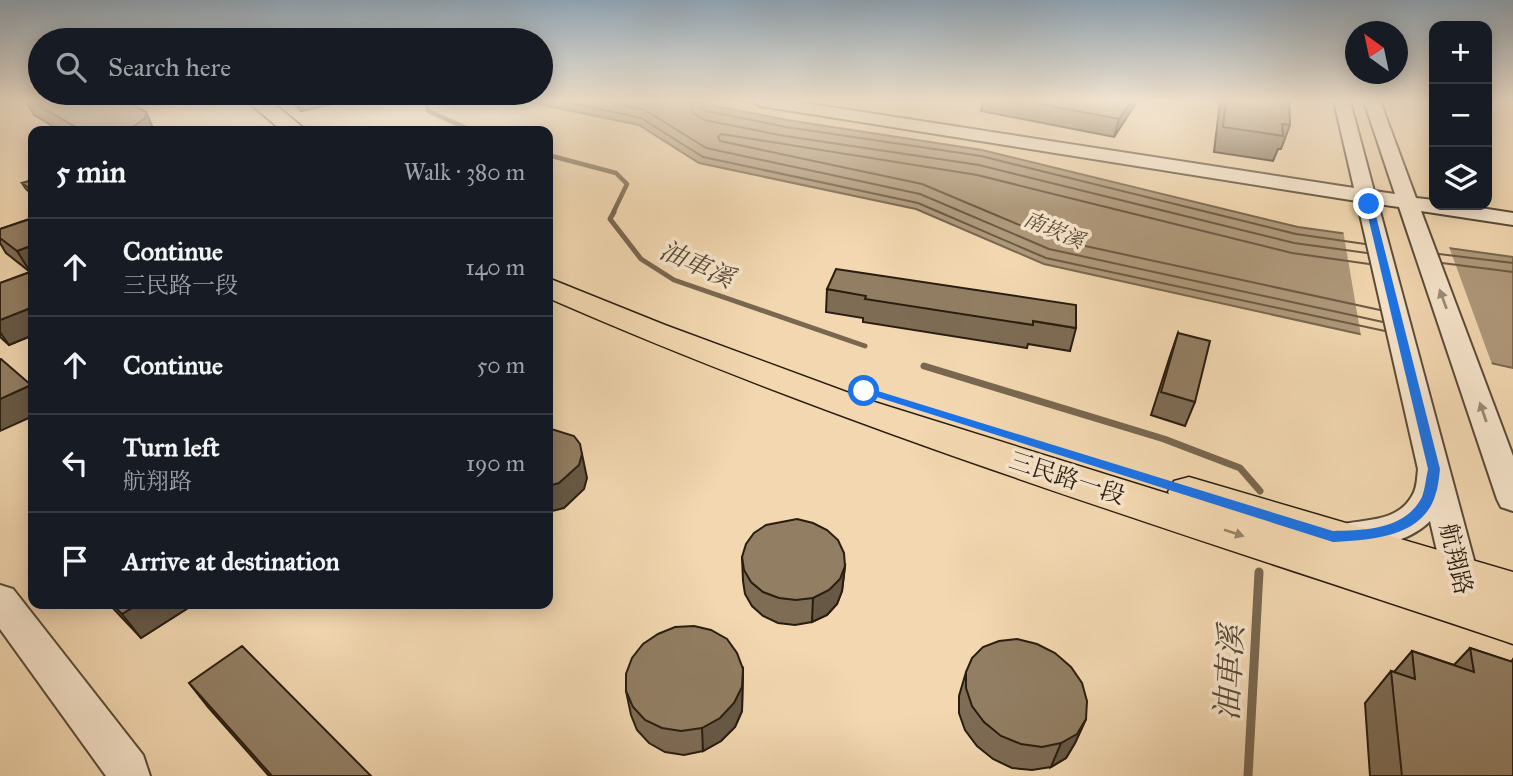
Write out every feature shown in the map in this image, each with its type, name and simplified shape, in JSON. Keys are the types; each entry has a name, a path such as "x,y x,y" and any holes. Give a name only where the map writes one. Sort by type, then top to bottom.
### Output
{"main road":[{"name":"三民路一段","path":"553,272 715,338 864,391 1333,537 1465,592 1513,623"},
{"name":"三民路一段","path":"553,289 653,332 855,409 1465,592 1513,591"}],"street":[{"path":"991,137 1513,219"},
{"path":"1013,137 1367,196"},
{"name":"航翔路","path":"1352,137 1465,592"},
{"path":"1385,137 1467,363 1513,499"},
{"path":"1333,537 1380,534 1411,520 1428,498 1434,469"},
{"path":"0,600 129,774"}],"water":[{"name":"南崁溪","path":"658,137 899,137 982,150 1298,227 1513,257 1513,368 1044,264 916,209 699,163"}],"pier":[{"path":"1343,230 1448,244 1493,367 1361,336"}],"building":[{"path":"28,220 28,247 17,251 0,238 0,229"},
{"path":"836,269 1076,305 1076,328 1033,321 1033,325 865,299 866,296 827,289"},
{"path":"28,273 28,309 0,320 0,283"},
{"path":"1178,333 1210,341 1195,402 1161,392"},
{"path":"1,359 28,382 28,386 0,399"},
{"path":"553,430 574,436 580,444 582,454 579,465 559,483 553,485"},
{"path":"797,519 827,530 838,540 844,553 845,566 840,579 829,590 813,598 779,598 763,592 751,582 744,570 742,557 746,544 754,533 766,525"},
{"path":"117,609 130,609 122,614"},
{"path":"694,626 711,630 727,639 737,653 743,669 742,687 734,703 720,718 702,728 681,731 662,728 645,720 633,707 626,691 626,674 632,658 643,644 675,627"},
{"path":"1017,639 1037,644 1055,653 1071,667 1082,683 1087,701 1086,719 1077,734 1061,743 1042,747 1021,744 1001,736 984,722 972,706 966,688 966,672 972,658 983,647 999,641"},
{"path":"242,646 371,776 272,776 189,683"},
{"path":"1470,648 1513,662 1513,776 1402,776 1391,671 1415,679 1412,651 1474,672"}],"waterway":[{"name":"油車溪","path":"553,156 616,173 627,184 613,213"},
{"name":"油車溪","path":"614,212 610,219 641,259 674,280 865,346"},
{"name":"油車溪","path":"924,366 1164,439 1240,468 1260,491"},
{"name":"油車溪","path":"1248,776 1259,572"}],"route":[{"path":"864,391 1333,537 1380,534 1411,520 1428,498 1434,469 1369,204"}]}
